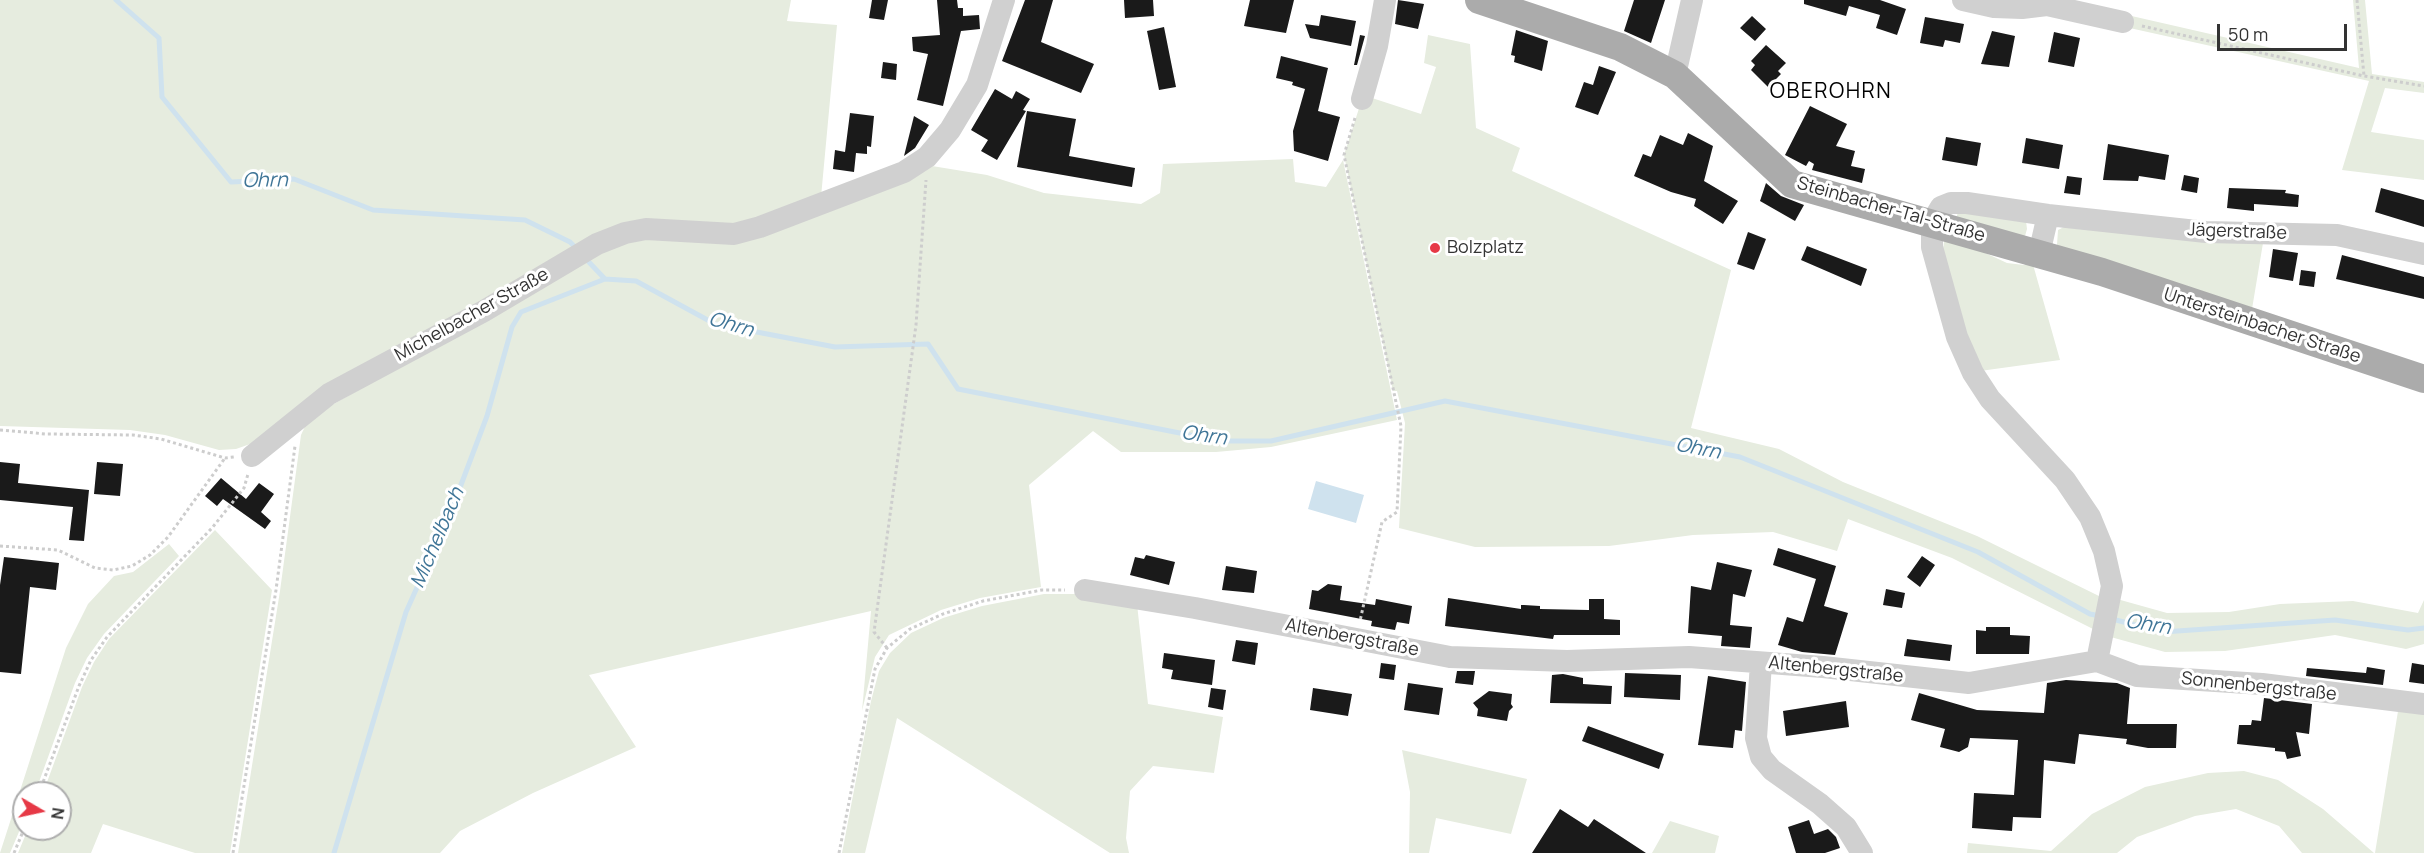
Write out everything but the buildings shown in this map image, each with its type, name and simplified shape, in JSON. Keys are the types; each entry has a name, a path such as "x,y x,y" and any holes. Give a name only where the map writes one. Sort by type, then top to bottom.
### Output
{"main road":[{"name":"Steinbacher-Tal-Straße","path":"1479,0 1620,47 1675,75 1792,184 2102,272"},
{"name":"Untersteinbacher Straße","path":"2102,272 2424,379"}],"street":[{"name":"Michelbacher Straße","path":"252,456 329,394 484,311 597,244 625,233 646,229 734,234 760,227 904,172 927,157 950,130 977,85 1004,0"},
{"path":"1362,99 1377,46 1385,0"},
{"path":"1675,75 1692,0"},
{"path":"1962,0 1994,7 2022,8 2047,5 2122,22"},
{"name":"Jägerstraße","path":"1932,222 1941,207 1951,203 1967,203 2048,215 2206,232 2337,235 2424,254"},
{"path":"2039,254 2048,215"},
{"path":"1932,222 1932,246 1945,296 1957,337 1973,373 1990,399 2065,480 2090,517 2104,551 2112,586 2097,661"},
{"name":"Altenbergstraße","path":"1085,590 1207,610 1450,657 1567,661 1689,657 1969,683 2097,661"},
{"name":"Sonnenbergstraße","path":"2097,661 2137,676 2262,684 2424,704"},
{"path":"1761,663 1756,738 1761,757 1772,770 1820,804 1846,827 1862,853"}],"path":[{"path":"2357,0 2364,76"},
{"path":"2122,22 2364,76 2424,86"},
{"path":"1356,640 1382,522 1397,512 1401,426 1344,155 1362,99"},
{"path":"888,648 874,632 916,325 927,157"},
{"path":"233,853 296,452 295,420"},
{"path":"0,430 46,434 133,435 162,439 225,458 252,456 244,488 212,528 107,638 91,660 43,781"},
{"path":"0,546 58,550 95,568 113,570 132,566 150,555 168,537 225,458"},
{"path":"839,853 875,669 888,648 910,629 943,614 982,601 1042,590 1085,590"}],"shaded area":[{"path":"0,0 791,0 787,21 837,25 821,197 752,223 643,223 253,443 236,449 219,450 165,435 130,430 0,426"},
{"path":"2353,0 2365,0 2372,74 2424,82 2424,93 2385,88 2371,132 2424,140 2424,180 2342,170 2369,81 2098,21 2101,9 2359,68"},
{"path":"1428,35 1470,44 1476,128 1520,148 1512,171 1731,270 1691,428 1779,449 1843,482 1977,536 2101,597 2095,630 1952,558 1848,519 1837,551 1773,532 1693,535 1609,546 1475,547 1399,528 1405,423 1397,391 1393,391 1344,155 1362,99 1372,98 1421,114 1436,67 1424,63"},
{"path":"1293,159 1295,182 1326,187 1343,160 1397,420 1271,447 1216,452 1121,452 1093,431 1029,485 1041,587 980,598 941,610 889,635 875,657 862,711 871,611 589,675 636,747 533,793 460,831 440,853 238,853 280,591 301,435 309,418 627,238 716,239 932,166 987,175 1044,193 1141,204 1160,193 1163,164"},
{"path":"1958,212 2026,221 2025,236 1956,219"},
{"path":"2064,227 2263,243 2251,315 2057,245 2058,230"},
{"path":"1953,238 2007,263 2024,265 2032,261 2060,360 1980,371 1966,338 1942,258 1944,242"},
{"path":"215,530 272,590 230,853 195,853 103,824 91,853 18,853 23,841 72,841 72,781 47,781 82,687 109,639"},
{"path":"169,544 179,556 104,634 87,658 75,683 39,781 23,781 66,648 88,604 114,576 133,572"},
{"path":"1044,594 1083,594 1137,604 1148,704 1223,717 1214,773 1153,766 1130,791 1126,838 1129,853 1110,853 897,718 865,853 842,853 871,701 879,671 890,653 911,633 943,618 982,606"},
{"path":"2117,599 2167,613 2229,612 2280,604 2353,601 2418,613 2424,600 2424,644 2406,649 2335,635 2225,651 2165,652 2107,636"},
{"path":"2399,705 2424,708 2424,853 2375,853"},
{"path":"1402,750 1527,779 1511,834 1436,818 1429,853 1409,853 1410,792"},
{"path":"2244,771 2278,780 2323,809 2374,853 2302,853 2279,826 2236,809 2195,816 2137,837 2117,853 1967,853 1968,843 2051,851 2092,814 2145,787 2208,773"},
{"path":"12,816 12,841 15,841 10,853 0,853"},
{"path":"1670,821 1719,836 1715,853 1652,853"}],"water":[{"path":"1316,481 1364,495 1356,523 1308,509"}],"waterway":[{"name":"Ohrn","path":"116,0 159,38 162,97 231,182 294,179 373,210 525,220 570,242 577,249"},
{"name":"Ohrn","path":"585,258 605,279 636,281 715,324 835,347 928,344 958,389 1220,441 1271,441 1445,401 1740,457 1978,552 2090,614 2100,616"},
{"name":"Michelbach","path":"334,853 406,612 450,514 487,416 512,327 521,312 605,279"},
{"name":"Ohrn","path":"2112,619 2163,632 2335,620 2408,630 2424,628"}],"place":[{"name":"Bolzplatz","path":"1435,248"}],"district":[{"name":"OBEROHRN","path":"1831,92"}]}
